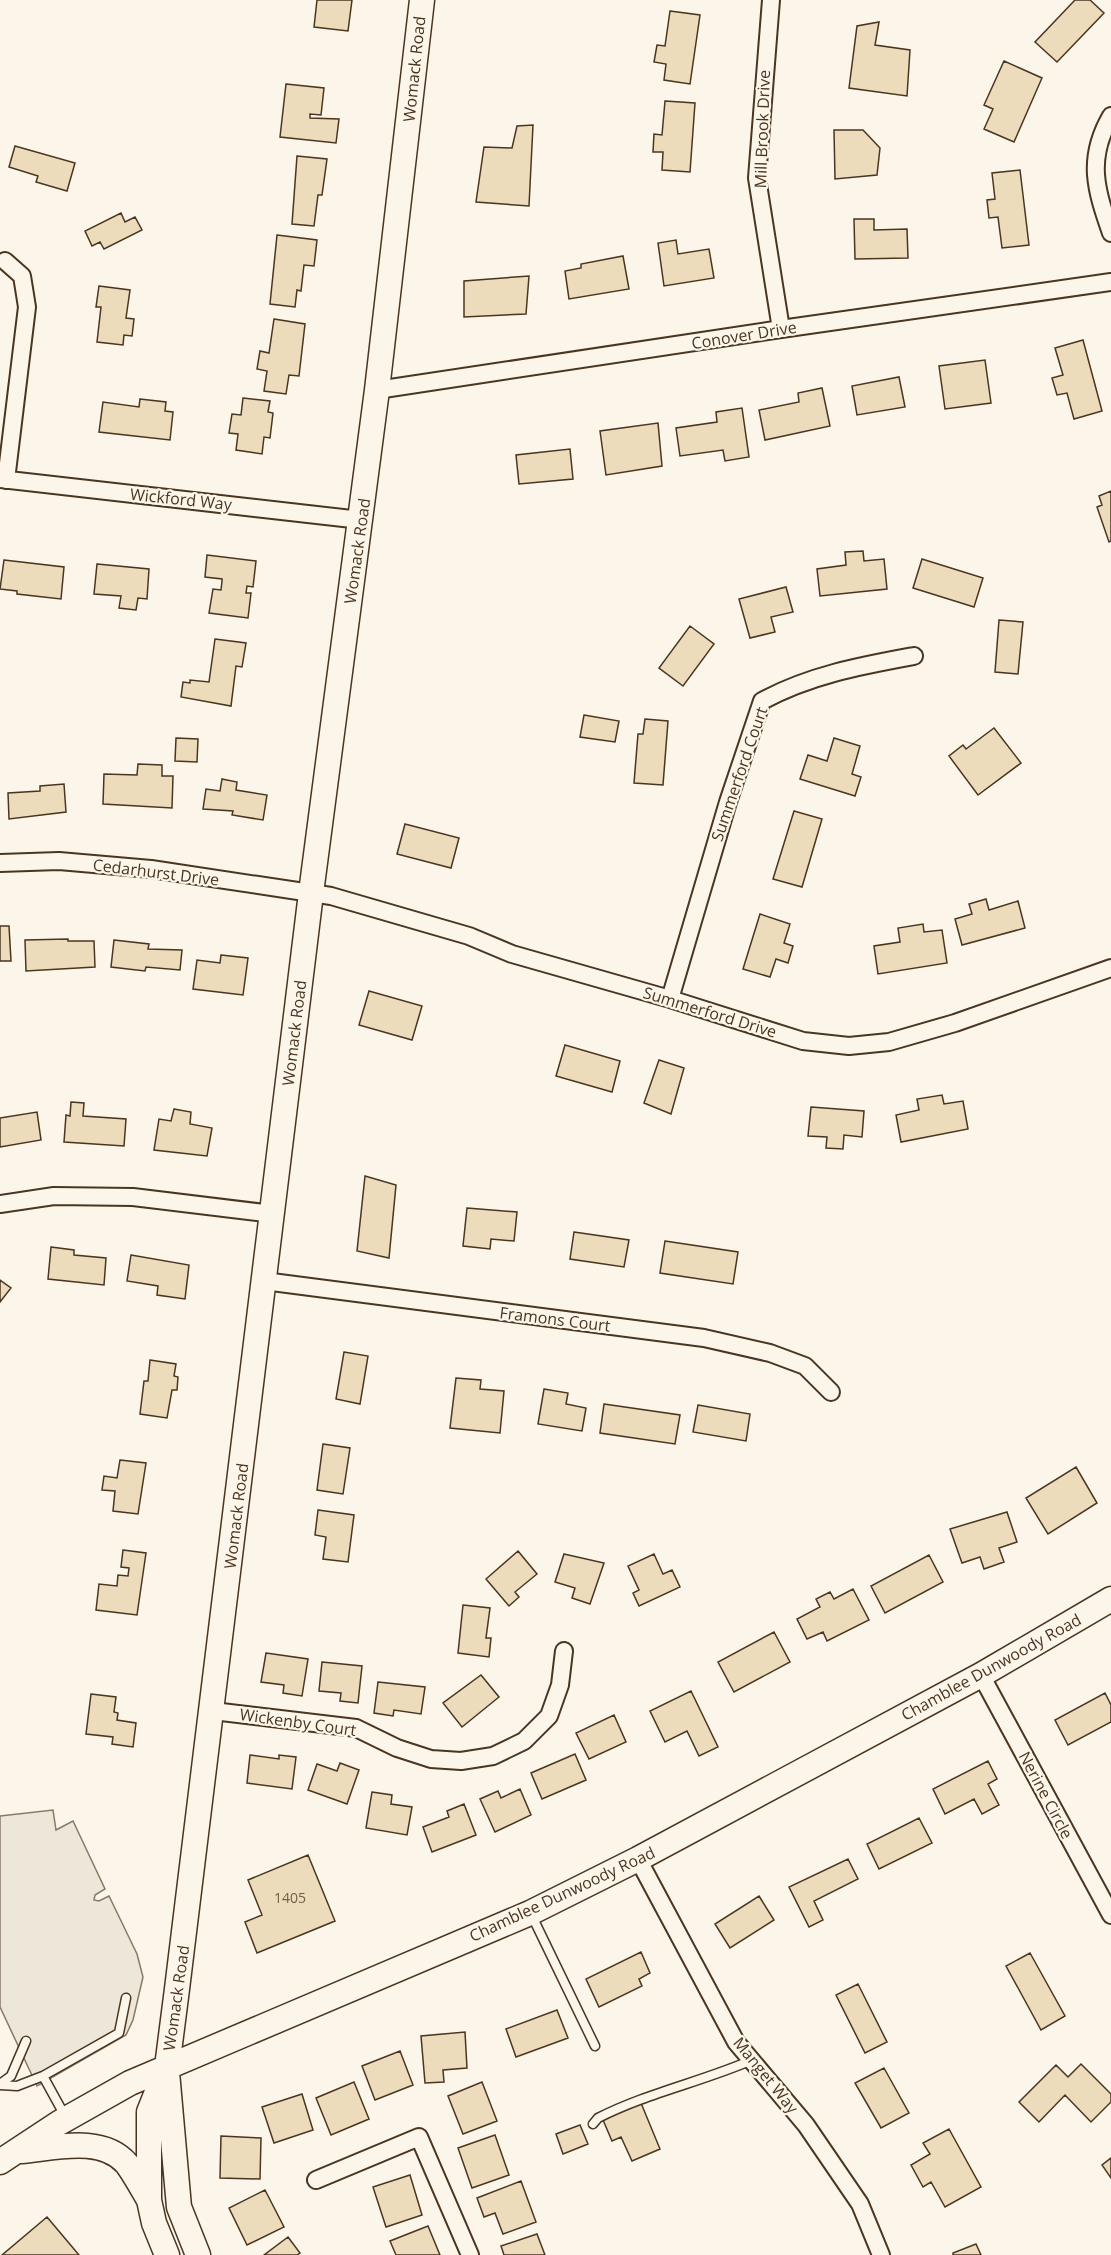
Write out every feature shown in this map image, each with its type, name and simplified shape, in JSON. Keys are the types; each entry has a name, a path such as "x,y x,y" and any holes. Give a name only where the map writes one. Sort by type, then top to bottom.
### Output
{"street":[{"name":"Womack Road","path":"166,2067 213,1711 311,893 361,520 422,0"},
{"name":"Mill Brook Drive","path":"771,0 757,178 781,328"},
{"path":"1111,116 1097,152 1095,187 1111,233"},
{"path":"3,479 27,307 21,276 5,261"},
{"name":"Conover Drive","path":"377,390 781,328 1111,282"},
{"name":"Wickford Way","path":"3,479 361,520"},
{"name":"Summerford Court","path":"670,999 728,802 762,702 784,689 830,672 914,656"},
{"name":"Cedarhurst Drive","path":"0,863 59,861 151,869 311,893"},
{"name":"Summerford Drive","path":"311,893 469,936 512,954 670,999 803,1041 849,1046 889,1042 955,1023 1111,968"},
{"path":"0,1204 54,1196 133,1197 273,1214"},
{"name":"Framons Court","path":"264,1281 704,1338 770,1353 805,1366 831,1392"},
{"name":"Chamblee Dunwoody Road","path":"9,2157 67,2119 130,2083 530,1913 638,1859 981,1675 1111,1599"},
{"name":"Wickenby Court","path":"213,1711 356,1728 397,1748 431,1759 460,1761 493,1756 524,1741 549,1716 560,1685 564,1651"},
{"name":"Nerine Circle","path":"981,1675 1111,1915"},
{"name":"Manget Way","path":"638,1859 736,2042 806,2125 860,2204 881,2255"},
{"path":"166,2067 149,2112 149,2200 154,2223 167,2255"},
{"path":"166,2067 179,2207 198,2255"},
{"path":"316,2180 419,2137 470,2255"},
{"path":"9,2157 85,2145 111,2150 126,2164 149,2200"}],"lane":[{"path":"530,1913 595,2046"},
{"path":"0,2084 17,2086 43,2076 119,2033 126,1998"},
{"path":"0,2084 10,2076 26,2041"},
{"path":"593,2124 598,2118 638,2099 720,2074 753,2060"},
{"path":"43,2076 67,2119"}],"shaded area":[{"path":"53,1810 56,1830 73,1821 105,1889 95,1895 94,1900 99,1901 109,1896 137,1954 143,1977 133,2020 126,2035 37,2086 0,2007 0,1816"}],"building":[{"path":"317,0 352,0 348,31 314,27"},
{"path":"1075,0 1090,0 1104,13 1057,62 1035,42"},
{"path":"670,11 700,15 690,84 664,80 666,64 654,62 657,45 665,46"},
{"path":"879,22 875,45 910,50 907,96 849,88 857,26"},
{"path":"1004,61 1042,78 1014,142 984,129 993,109 984,105"},
{"path":"286,84 324,88 321,115 310,114 310,118 339,119 336,143 280,137"},
{"path":"665,101 695,103 690,172 662,170 663,152 653,152 654,134 662,135"},
{"path":"533,125 529,206 476,202 484,147 512,148 517,126"},
{"path":"834,130 863,130 880,148 877,175 835,179"},
{"path":"15,146 75,163 67,191 36,182 38,176 9,167"},
{"path":"297,156 327,159 322,195 318,195 314,226 292,224"},
{"path":"1020,170 1029,245 1002,248 998,217 989,218 987,200 995,199 992,173"},
{"path":"121,213 125,222 135,217 142,230 104,249 100,242 92,246 85,231"},
{"path":"854,219 874,219 874,230 907,229 908,258 855,259"},
{"path":"277,235 317,240 314,266 304,265 301,291 297,290 295,307 270,304"},
{"path":"676,240 678,254 709,249 714,278 664,286 658,243"},
{"path":"623,256 629,289 569,299 565,271 581,268 581,264"},
{"path":"529,276 526,314 464,317 464,281"},
{"path":"99,286 130,290 126,318 134,319 132,336 124,335 123,345 97,342 101,307 96,307"},
{"path":"274,319 305,324 299,376 289,375 286,394 264,391 267,371 257,369 260,351 269,353"},
{"path":"1083,340 1102,411 1074,419 1067,393 1057,395 1052,378 1063,375 1055,348"},
{"path":"985,360 991,403 945,409 939,366"},
{"path":"899,377 905,407 857,415 852,386"},
{"path":"822,388 830,426 765,440 759,410 799,402 798,393"},
{"path":"243,398 270,401 268,412 273,413 270,438 264,437 262,454 236,450 238,434 229,433 232,414 241,415"},
{"path":"140,399 166,402 165,411 173,412 170,440 99,432 103,402 139,407"},
{"path":"742,408 749,457 725,461 723,450 680,456 676,428 717,422 716,412"},
{"path":"658,423 662,466 606,475 600,431"},
{"path":"570,449 573,479 519,484 516,455"},
{"path":"1111,491 1111,541 1109,542 1097,507 1102,505 1099,496"},
{"path":"863,551 864,561 884,559 887,589 820,596 817,569 846,565 845,552"},
{"path":"207,555 256,561 253,587 247,586 246,593 251,593 248,618 209,613 213,589 221,590 222,579 205,577"},
{"path":"922,559 983,578 974,607 913,588"},
{"path":"4,560 64,567 61,599 17,594 17,591 0,589"},
{"path":"97,564 149,569 147,599 138,598 136,610 119,608 121,596 94,594"},
{"path":"786,587 793,612 771,617 775,632 750,638 739,599"},
{"path":"999,620 1023,622 1018,674 995,672"},
{"path":"690,626 714,644 683,686 659,668"},
{"path":"215,639 246,643 242,667 236,666 231,706 181,697 183,682 190,683 190,680 209,682"},
{"path":"584,715 619,721 615,742 580,737"},
{"path":"645,719 668,721 663,785 634,783 638,734 643,734"},
{"path":"994,728 1021,763 978,795 949,756 963,745 966,749"},
{"path":"176,738 198,739 197,762 175,761"},
{"path":"834,738 860,746 852,774 861,777 855,796 800,779 808,755 827,761"},
{"path":"138,764 162,765 162,776 173,776 172,808 103,804 104,774 137,775"},
{"path":"222,779 237,782 236,790 267,795 263,820 232,815 233,811 203,809 206,789 220,791"},
{"path":"64,784 66,812 9,819 8,793 40,791 40,786"},
{"path":"794,811 822,819 802,887 773,879"},
{"path":"405,824 459,838 451,868 397,854"},
{"path":"986,899 989,910 1018,901 1025,928 962,945 955,919 972,914 969,904"},
{"path":"760,914 790,924 784,943 793,946 788,963 776,959 770,977 743,969"},
{"path":"923,924 924,932 942,930 947,963 878,974 874,946 900,942 898,928"},
{"path":"0,926 9,926 11,961 0,961"},
{"path":"68,939 68,941 94,941 95,967 26,971 25,940"},
{"path":"114,940 149,944 148,949 182,950 180,970 146,967 145,971 111,967"},
{"path":"221,955 248,958 243,995 193,989 197,960 220,963"},
{"path":"369,991 422,1006 412,1040 359,1025"},
{"path":"565,1045 620,1061 612,1092 556,1076"},
{"path":"659,1060 684,1068 671,1114 644,1103"},
{"path":"942,1095 944,1104 963,1101 968,1129 901,1142 896,1115 919,1110 917,1099"},
{"path":"71,1102 84,1103 83,1116 126,1119 124,1146 64,1142 66,1115 70,1116"},
{"path":"811,1107 864,1111 862,1137 844,1135 843,1149 826,1148 827,1137 808,1136"},
{"path":"174,1109 191,1112 190,1124 212,1128 207,1156 154,1150 159,1119 171,1121"},
{"path":"37,1112 41,1140 0,1147 0,1118"},
{"path":"365,1176 396,1185 389,1258 357,1251"},
{"path":"467,1208 517,1212 514,1241 491,1239 490,1249 463,1246"},
{"path":"574,1232 629,1240 624,1267 570,1259"},
{"path":"665,1241 738,1252 733,1284 660,1273"},
{"path":"51,1247 74,1250 74,1255 106,1258 104,1285 48,1279"},
{"path":"131,1255 189,1265 185,1299 157,1295 158,1286 127,1281"},
{"path":"0,1280 11,1288 0,1302"},
{"path":"344,1352 368,1356 360,1404 336,1399"},
{"path":"150,1360 176,1364 174,1376 178,1377 177,1390 172,1390 167,1418 140,1414 144,1381 148,1381"},
{"path":"456,1378 481,1380 480,1389 504,1391 500,1433 450,1428"},
{"path":"544,1389 568,1393 566,1404 586,1408 582,1431 538,1424"},
{"path":"604,1404 680,1415 675,1444 600,1433"},
{"path":"698,1405 750,1414 746,1441 693,1432"},
{"path":"323,1444 350,1448 343,1494 317,1490"},
{"path":"120,1460 146,1463 138,1514 113,1511 115,1491 102,1490 104,1476 117,1478"},
{"path":"1076,1467 1097,1503 1048,1534 1026,1498"},
{"path":"318,1510 354,1515 348,1562 323,1559 326,1537 315,1535"},
{"path":"1007,1512 1017,1542 999,1548 1004,1562 984,1569 980,1557 962,1563 950,1529"},
{"path":"123,1550 146,1553 137,1615 96,1610 99,1584 117,1586 118,1575 128,1576 129,1568 121,1567"},
{"path":"518,1551 537,1574 515,1592 519,1597 509,1606 486,1579"},
{"path":"564,1554 604,1563 590,1604 572,1598 575,1588 555,1582"},
{"path":"654,1554 663,1574 672,1570 680,1587 639,1606 633,1593 639,1590 628,1566"},
{"path":"929,1555 943,1582 885,1613 871,1586"},
{"path":"853,1589 869,1620 827,1641 823,1632 807,1639 797,1619 820,1607 816,1599 830,1592 834,1599"},
{"path":"463,1605 490,1608 486,1638 491,1638 489,1657 458,1653"},
{"path":"774,1632 790,1662 734,1692 718,1662"},
{"path":"266,1653 308,1659 302,1696 283,1693 284,1685 261,1682"},
{"path":"322,1662 362,1666 358,1703 340,1701 341,1693 319,1691"},
{"path":"481,1675 499,1697 462,1727 443,1703"},
{"path":"378,1682 425,1687 421,1714 394,1710 393,1716 374,1713"},
{"path":"691,1691 718,1747 699,1756 687,1731 665,1742 650,1711"},
{"path":"1105,1693 1111,1705 1111,1722 1068,1745 1055,1720"},
{"path":"91,1694 116,1697 114,1712 118,1713 117,1720 136,1723 133,1747 112,1744 113,1737 86,1734"},
{"path":"614,1715 626,1742 589,1759 576,1733"},
{"path":"575,1754 586,1780 542,1799 531,1773"},
{"path":"250,1755 279,1759 279,1755 296,1757 292,1789 247,1783"},
{"path":"988,1761 997,1779 988,1784 999,1805 982,1814 974,1799 945,1814 933,1789"},
{"path":"340,1763 359,1770 347,1804 308,1790 317,1764 337,1771"},
{"path":"520,1789 531,1815 495,1832 480,1799 498,1791 501,1798"},
{"path":"372,1792 392,1795 391,1804 412,1807 407,1835 366,1828"},
{"path":"464,1804 476,1835 432,1852 423,1827 449,1817 447,1811"},
{"path":"919,1818 932,1843 879,1869 867,1844"},
{"path":"308,1855 335,1921 257,1953 245,1922 262,1915 248,1880"},
{"path":"848,1859 858,1879 814,1901 823,1920 809,1927 789,1887"},
{"path":"759,1896 774,1920 730,1948 715,1924"},
{"path":"641,1952 650,1973 639,1979 642,1986 599,2007 586,1979"},
{"path":"1030,1953 1065,2016 1041,2030 1006,1966"},
{"path":"858,1984 887,2042 865,2053 836,1995"},
{"path":"557,2010 568,2038 516,2057 506,2029"},
{"path":"465,2032 467,2068 443,2070 444,2082 425,2083 421,2036"},
{"path":"400,2051 413,2085 375,2100 362,2066"},
{"path":"1081,2064 1111,2094 1111,2102 1091,2122 1065,2095 1039,2122 1019,2102 1056,2065 1068,2077"},
{"path":"884,2068 909,2113 881,2128 855,2083"},
{"path":"354,2082 369,2119 331,2135 316,2098"},
{"path":"482,2082 497,2121 463,2134 448,2096"},
{"path":"302,2094 313,2130 274,2143 262,2107"},
{"path":"641,2103 660,2149 632,2161 621,2137 612,2141 603,2120"},
{"path":"580,2125 588,2144 563,2154 556,2134"},
{"path":"949,2129 981,2187 945,2207 931,2182 923,2187 911,2165 930,2154 923,2143"},
{"path":"495,2135 509,2175 472,2188 458,2148"},
{"path":"221,2136 261,2138 260,2179 220,2178"},
{"path":"1111,2158 1111,2178 1102,2165"},
{"path":"410,2175 422,2215 386,2227 373,2187"},
{"path":"521,2181 536,2222 503,2234 495,2213 484,2217 477,2198"},
{"path":"265,2190 284,2227 247,2245 229,2208"},
{"path":"47,2217 79,2255 2,2255"},
{"path":"428,2226 440,2255 396,2255 390,2241"},
{"path":"537,2234 545,2255 504,2255 501,2246"},
{"path":"288,2237 300,2253 297,2255 264,2255"},
{"path":"976,2244 981,2255 953,2255 953,2253"}]}
